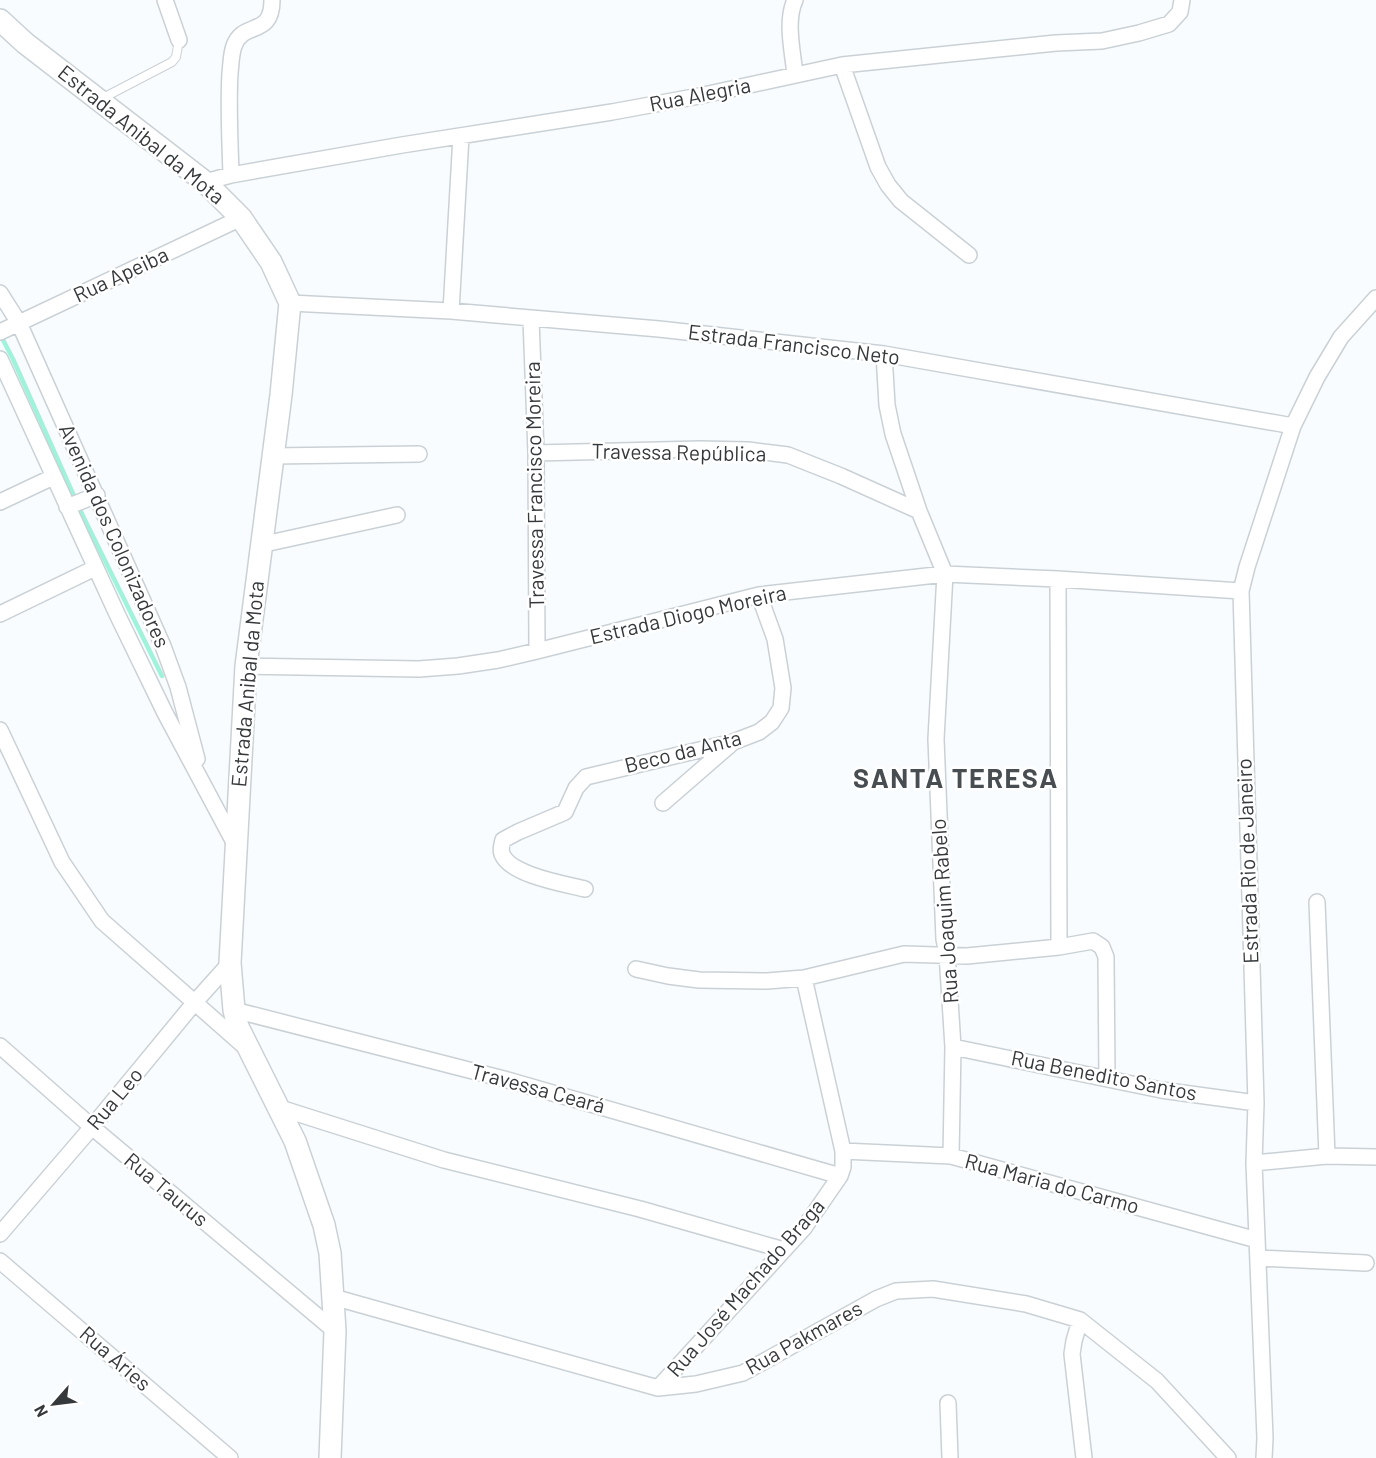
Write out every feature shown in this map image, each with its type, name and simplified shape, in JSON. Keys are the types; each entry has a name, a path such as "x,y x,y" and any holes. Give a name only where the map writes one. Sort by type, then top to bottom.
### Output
{"street":[{"path":"165,0 179,40"},
{"path":"231,176 229,92 233,47 243,34 268,20 272,14 272,0"},
{"path":"795,0 791,8 795,75"},
{"name":"Rua Alegria","path":"205,182 461,136 623,110 842,65 1056,43 1102,41 1169,24 1180,12 1182,0"},
{"name":"Estrada Anibal da Mota","path":"0,20 25,43 205,182 241,218 271,262 290,303 246,666 230,963 234,1010 238,1027 295,1141 324,1225 330,1253 335,1331 330,1458"},
{"path":"842,65 861,123 878,167 888,185 901,201 969,255"},
{"path":"452,311 461,136"},
{"name":"Rua Apeiba","path":"10,327 241,218"},
{"name":"Avenida dos Colonizadores","path":"0,293 10,327 94,496 163,646 178,687 205,788"},
{"name":"Estrada Rio de Janeiro","path":"1264,1458 1254,1163 1256,1103 1241,591 1293,426 1317,377 1341,337 1376,298"},
{"name":"Estrada Francisco Neto","path":"290,303 452,311 659,329 884,354 1293,426"},
{"name":"Travessa Francisco Moreira","path":"531,319 536,453 537,651"},
{"name":"Rua Joaquim Rabelo","path":"884,354 887,405 893,434 919,511 945,574 936,739 944,939 953,1047 951,1156"},
{"name":"Avenida dos Colonizadores","path":"0,359 53,477 70,506 95,568 165,714 236,846"},
{"name":"Travessa República","path":"536,453 700,449 748,450 788,455 919,511"},
{"path":"272,456 418,454"},
{"path":"0,502 53,477"},
{"path":"70,506 94,496"},
{"path":"260,545 396,515"},
{"path":"0,614 95,568"},
{"name":"Estrada Diogo Moreira","path":"246,666 419,669 498,660 759,595 945,574 1241,591"},
{"path":"1058,579 1059,947"},
{"name":"Beco da Anta","path":"585,889 521,871 502,855 503,840 565,812 576,788 586,777 734,742 759,732 772,722 781,708 783,688 775,639 759,595"},
{"path":"0,730 62,862 102,921 248,1049"},
{"path":"663,803 734,742"},
{"path":"1317,902 1327,1156"},
{"path":"636,969 699,980 767,981 804,978 904,954 967,956 1059,947 1093,941 1102,947 1106,957 1107,1077"},
{"name":"Rua Leo","path":"0,1234 230,963"},
{"name":"Rua José Machado Braga","path":"658,1388 804,1228 840,1176 843,1167 843,1151 804,978"},
{"name":"Travessa Ceará","path":"234,1010 515,1082 840,1176"},
{"name":"Rua Taurus","path":"0,1046 92,1127 335,1331"},
{"name":"Rua Benedito Santos","path":"953,1047 1161,1090 1256,1103"},
{"path":"278,1107 444,1160 640,1209 784,1250"},
{"name":"Rua Maria do Carmo","path":"843,1151 951,1156 1257,1240"},
{"path":"1254,1163 1327,1156 1376,1157"},
{"path":"1258,1258 1366,1263"},
{"name":"Rua Áries","path":"0,1261 230,1458"},
{"name":"Rua Pakmares","path":"333,1297 658,1388 696,1384 743,1373 793,1347 856,1309 896,1291 933,1289 1026,1304 1080,1320 1157,1381 1228,1458"},
{"path":"1080,1320 1072,1354 1084,1458"},
{"path":"948,1403 950,1458"}],"lane":[{"path":"98,100 172,62 176,57 179,40"}],"waterway":[{"path":"0,334 83,516 162,676"}],"district":[{"name":"SANTA TERESA","path":"956,779"}]}
